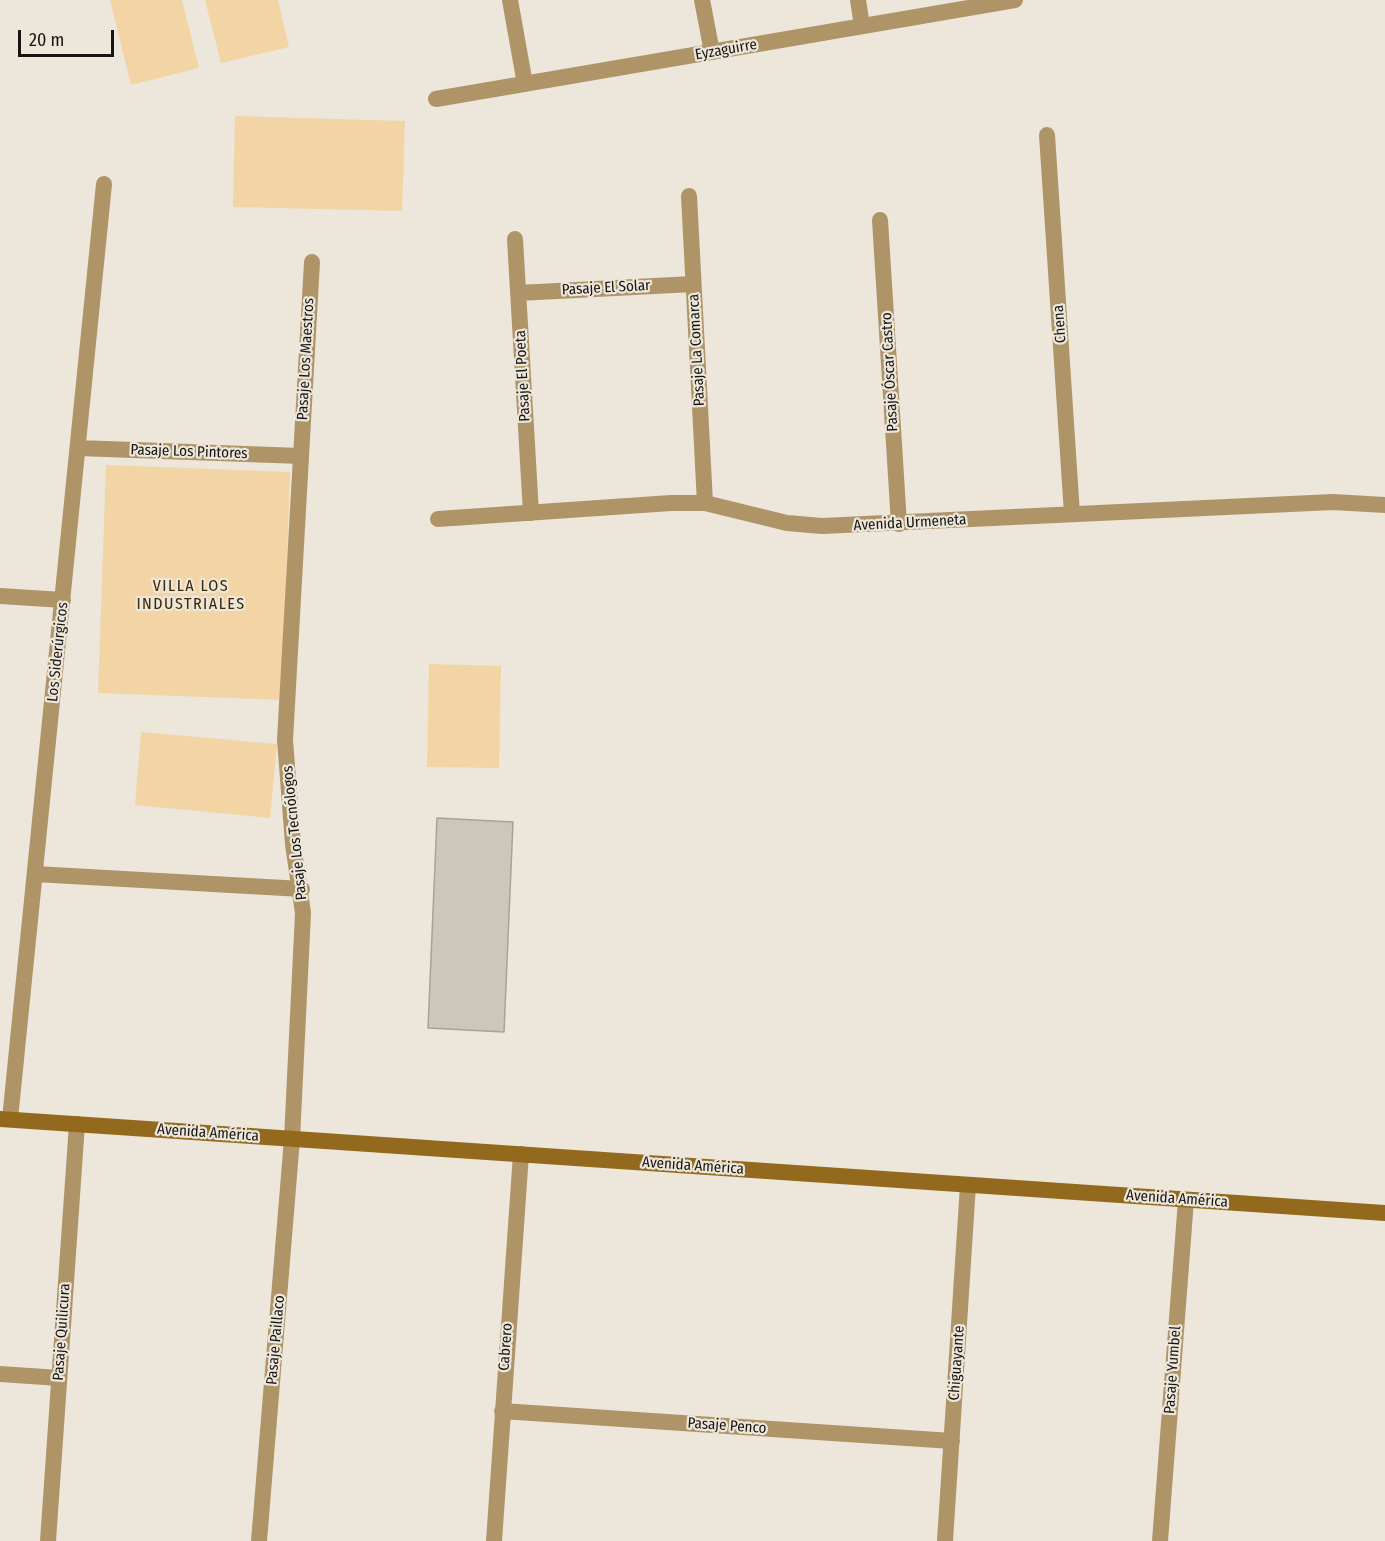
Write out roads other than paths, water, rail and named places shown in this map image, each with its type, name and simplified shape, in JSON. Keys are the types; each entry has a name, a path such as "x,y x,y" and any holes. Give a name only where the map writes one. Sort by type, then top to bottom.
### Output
{"main road":[{"name":"Avenida América","path":"5,1119 1385,1213"}],"street":[{"path":"510,0 525,84"},
{"path":"702,0 712,52"},
{"path":"858,0 862,26"},
{"name":"Eyzaguirre","path":"436,99 1015,0"},
{"name":"Chena","path":"1047,135 1072,514"},
{"name":"Los Siderúrgicos","path":"5,1119 35,874 104,184"},
{"name":"Pasaje La Comarca","path":"688,196 705,503"},
{"name":"Pasaje Óscar Castro","path":"880,220 899,524"},
{"name":"Pasaje El Poeta","path":"515,238 531,513"},
{"name":"Pasaje Los Maestros","path":"301,456 312,262"},
{"name":"Pasaje El Solar","path":"518,292 693,284"},
{"name":"Pasaje Los Pintores","path":"78,448 301,456"},
{"name":"Pasaje Los Tecnólogos","path":"292,1139 303,913 302,889 293,844 285,740 301,456"},
{"name":"Avenida Urmeneta","path":"438,519 671,503 705,503 787,523 822,526 1333,502 1385,506"},
{"path":"0,596 63,600"},
{"path":"35,874 302,889"},
{"name":"Pasaje Quilicura","path":"48,1541 77,1124"},
{"name":"Pasaje Paillaco","path":"259,1541 292,1139"},
{"name":"Cabrero","path":"494,1541 520,1154"},
{"name":"Chiguayante","path":"945,1541 968,1185"},
{"name":"Pasaje Yumbel","path":"1160,1541 1186,1200"},
{"path":"0,1374 59,1378"},
{"name":"Pasaje Penco","path":"502,1411 952,1441"}],"district":[{"name":"VILLA LOS INDUSTRIALES","path":"191,596"}]}
